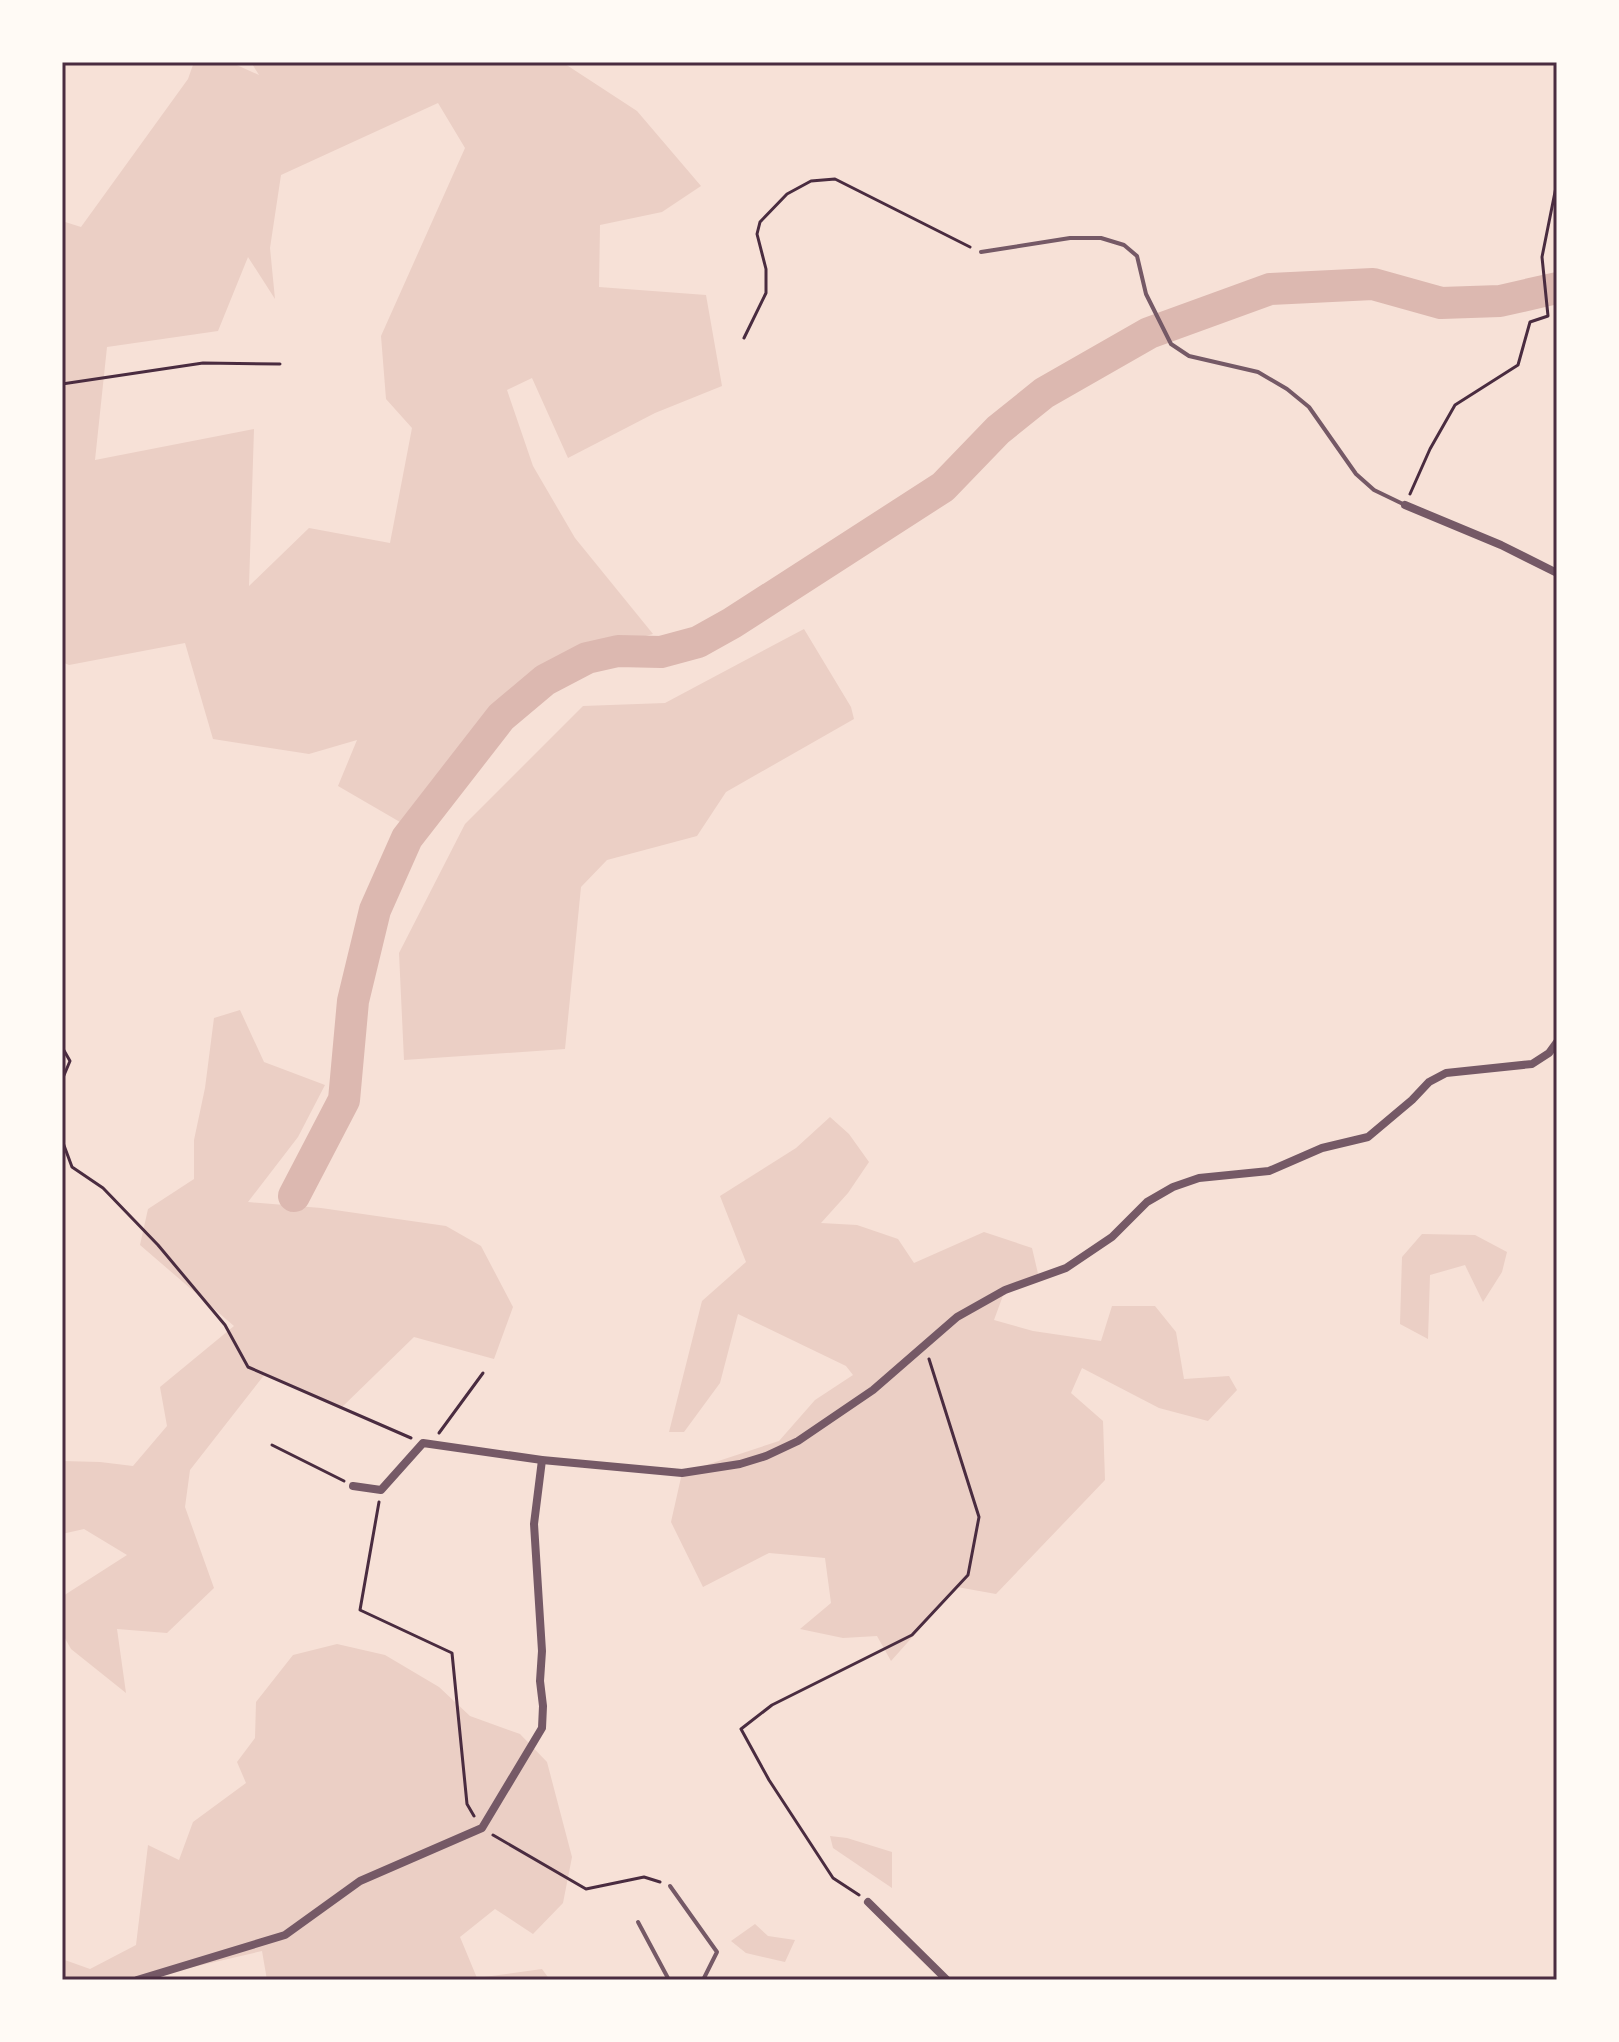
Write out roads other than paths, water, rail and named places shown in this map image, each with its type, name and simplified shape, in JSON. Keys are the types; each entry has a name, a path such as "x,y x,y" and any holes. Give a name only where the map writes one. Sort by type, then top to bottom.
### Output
{"street":[{"path":"1405,505 1501,545 1557,573"},
{"path":"353,1486 381,1490 423,1443 542,1460 682,1473 740,1464 766,1456 798,1441 873,1390 957,1317 1005,1290 1066,1268 1112,1237 1147,1202 1173,1187 1199,1178 1269,1171 1322,1148 1368,1137 1429,1082 1446,1073 1532,1064 1549,1053 1557,1042"},
{"path":"137,1980 285,1935 360,1881 482,1828 542,1728 542,1651 534,1524 542,1460"},
{"path":"868,1902 947,1980"}],"lane":[{"path":"981,252 1070,238 1101,238 1124,245 1137,256 1146,294 1171,344 1189,356 1258,372 1287,389 1309,407 1356,474 1374,490 1405,505"},
{"path":"670,1886 717,1952 703,1980"},
{"path":"638,1922 669,1980"}],"waterway":[{"path":"294,1196 344,1100 353,1001 375,910 407,838 501,717 545,680 587,658 618,651 661,652 698,642 732,623 943,487 998,430 1044,393 1149,333 1270,289 1373,284 1441,303 1500,301 1557,288"}]}
